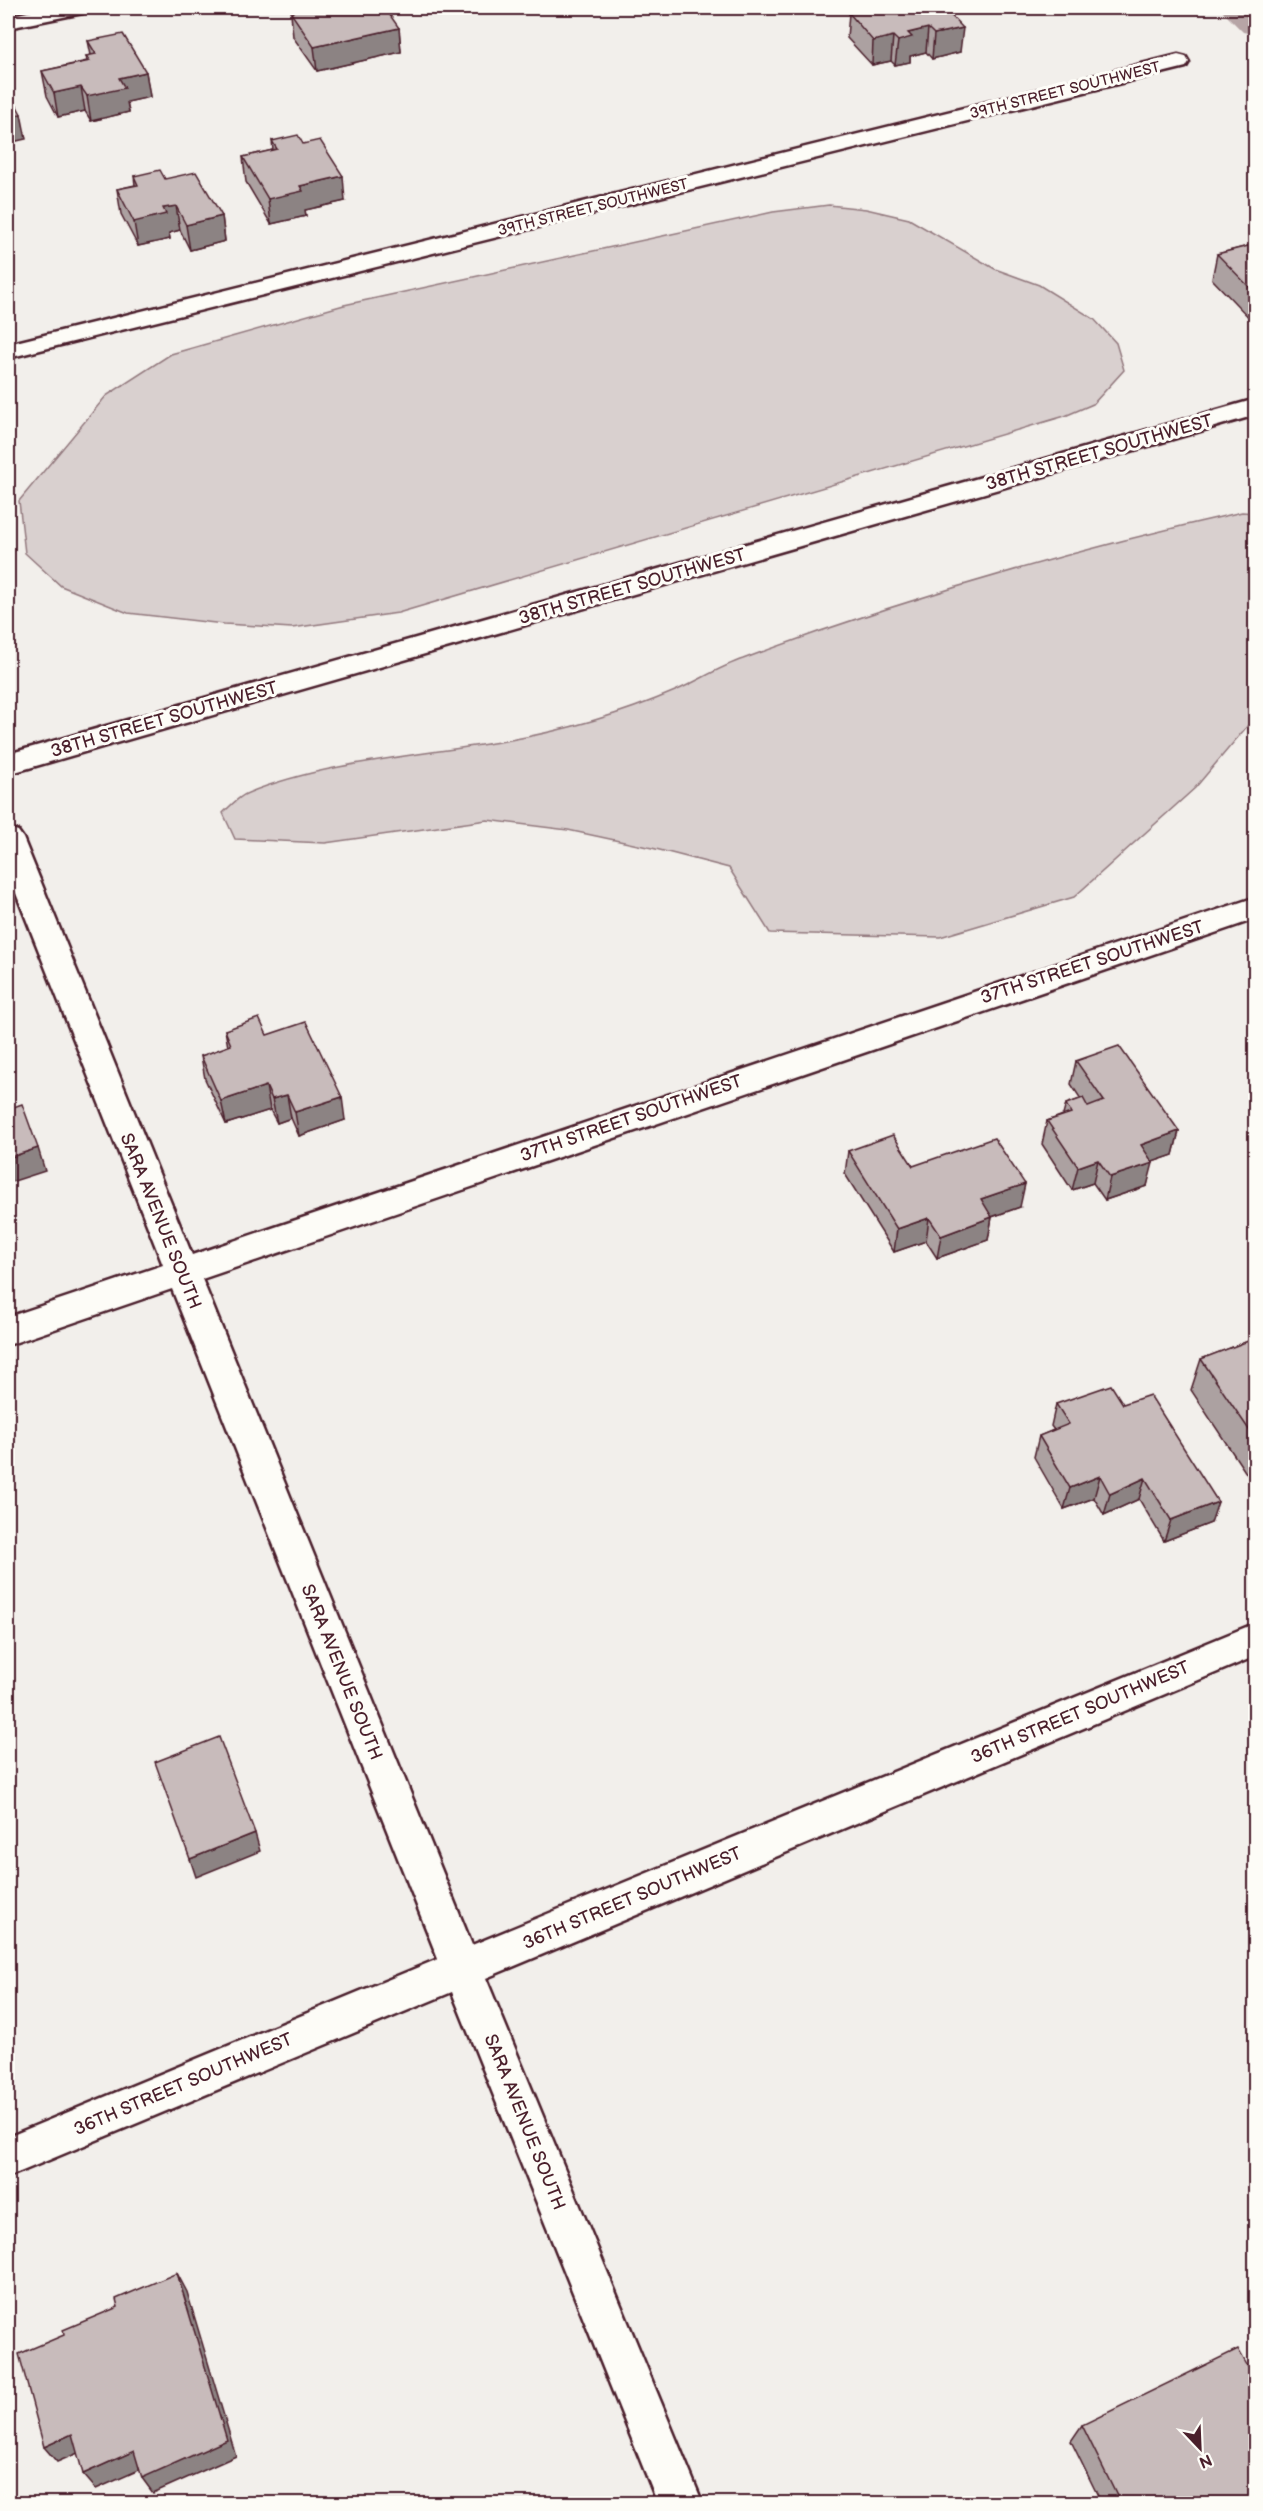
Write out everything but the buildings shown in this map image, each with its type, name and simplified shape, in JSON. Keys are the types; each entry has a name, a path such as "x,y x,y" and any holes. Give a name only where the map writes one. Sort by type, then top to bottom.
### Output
{"street":[{"path":"8,22 75,8"},
{"name":"39TH STREET SOUTHWEST","path":"8,351 1178,62"},
{"name":"38TH STREET SOUTHWEST","path":"8,764 1256,407"},
{"name":"SARA AVENUE SOUTH","path":"8,838 462,1969 681,2504"},
{"name":"37TH STREET SOUTHWEST","path":"8,1331 1256,908"},
{"name":"36TH STREET SOUTHWEST","path":"8,2157 1256,1639"}],"shaded area":[{"path":"829,205 866,209 909,219 995,269 1039,285 1094,319 1116,343 1124,370 1093,404 1065,416 398,613 292,628 224,624 128,613 61,586 25,553 19,501 106,396 171,354 344,305 773,212"},
{"path":"1242,512 1255,513 1255,717 1195,788 1074,897 940,937 770,933 729,868 568,830 487,820 325,843 235,839 223,813 245,794 277,782 309,774 375,761 505,741 592,721 684,687 734,662 928,596 1116,542"}],"waterway":[{"path":"1237,8 1256,24"}]}
